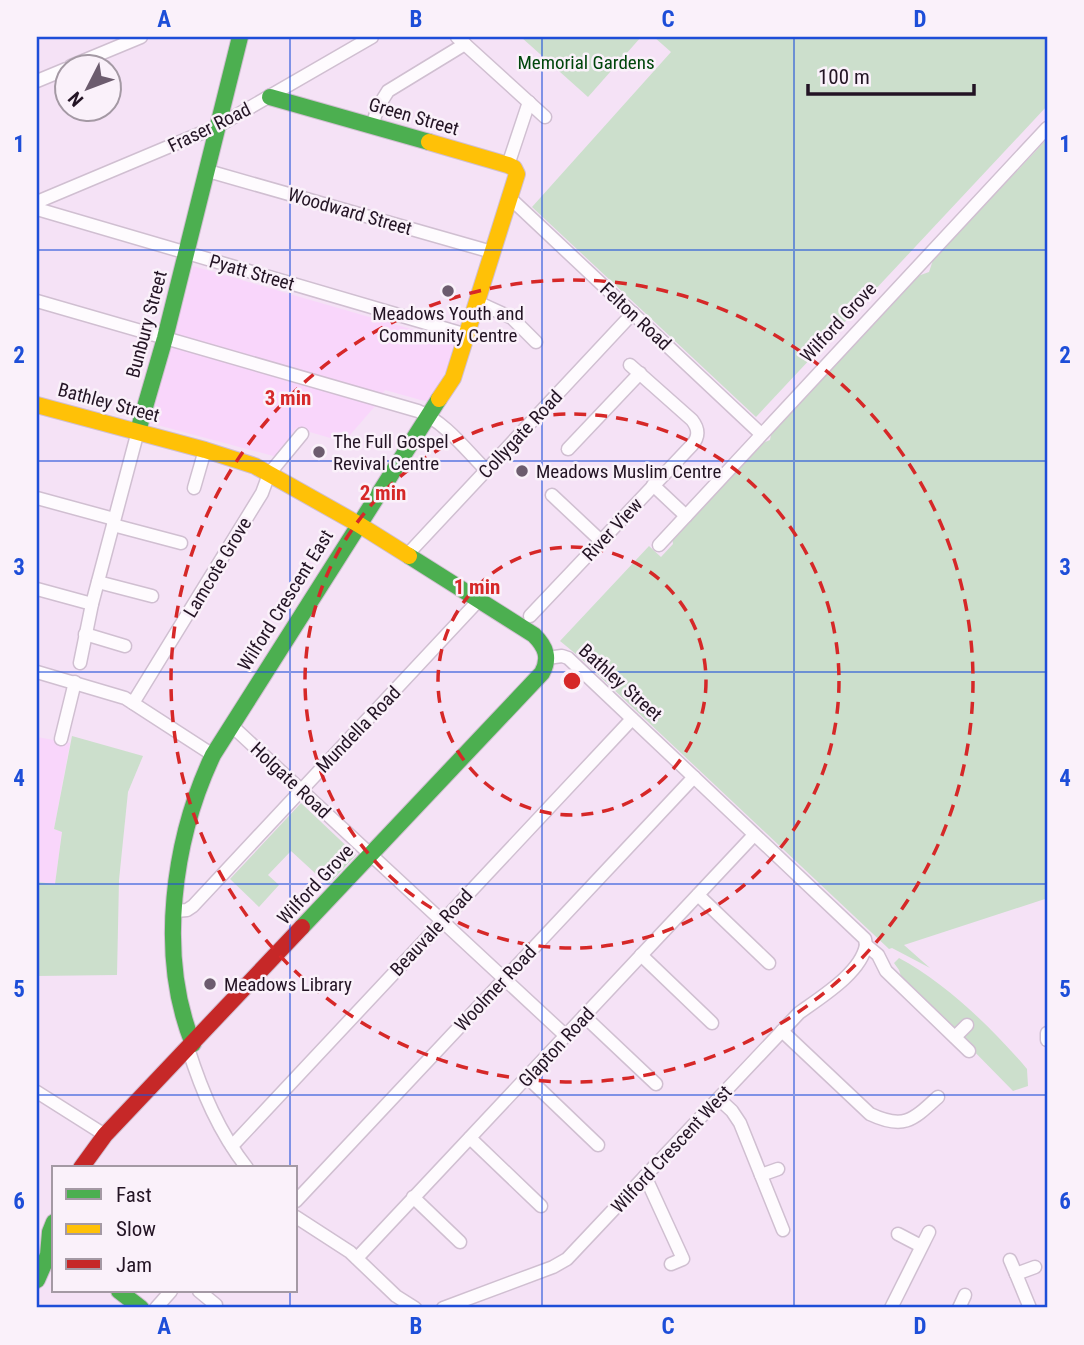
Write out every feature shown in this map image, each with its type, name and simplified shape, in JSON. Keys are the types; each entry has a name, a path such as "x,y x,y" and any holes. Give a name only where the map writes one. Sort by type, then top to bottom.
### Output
{"street":[{"path":"105,52 141,37"},
{"name":"Bunbury Street","path":"80,663 92,604 187,254 240,37"},
{"name":"Fraser Road","path":"37,202 218,126 372,37"},
{"path":"372,126 378,107 388,91 461,40 545,117"},
{"name":"Green Street","path":"270,97 508,166"},
{"path":"509,198 517,174 514,168 508,166 529,102"},
{"name":"Wilford Grove","path":"659,545 1047,128"},
{"name":"Woodward Street","path":"208,171 492,252"},
{"name":"Felton Road","path":"509,198 761,435"},
{"name":"Wilford Crescent East","path":"191,1046 179,999 176,961 176,911 181,849 187,819 213,755 231,724 456,373 509,198"},
{"name":"Pyatt Street","path":"37,209 467,335"},
{"path":"37,301 430,416 486,470"},
{"path":"477,302 512,318 536,342"},
{"name":"Collygate Road","path":"407,555 633,313"},
{"name":"River View","path":"530,616 692,445 698,433 692,420 635,369 568,449"},
{"name":"Bathley Street","path":"37,405 235,458 269,474 358,524 534,635 545,648 547,658 568,658 865,939 866,945 878,955 886,971 969,1051"},
{"name":"Lamcote Grove","path":"133,703 261,494 269,474 302,434"},
{"path":"194,488 205,450"},
{"name":"River View","path":"653,485 686,516"},
{"path":"552,495 601,541"},
{"path":"37,498 181,543"},
{"path":"98,582 152,596"},
{"path":"37,589 92,604"},
{"name":"Mundella Road","path":"176,911 187,910 193,906 479,600"},
{"path":"85,634 125,646"},
{"name":"Wilford Grove","path":"82,1166 105,1135 542,673 547,658"},
{"path":"37,672 75,682 133,703 213,755"},
{"path":"61,738 75,682"},
{"name":"Beauvale Road","path":"232,1146 632,719"},
{"name":"Holgate Road","path":"231,724 566,1036"},
{"name":"Woolmer Road","path":"298,1198 694,777"},
{"name":"Glapton Road","path":"357,1258 754,835"},
{"path":"698,895 769,962"},
{"name":"Wilford Crescent West","path":"443,1308 561,1263 799,1013 845,977 862,957 866,945"},
{"path":"641,956 712,1023"},
{"path":"584,1016 656,1084"},
{"path":"955,1037 967,1025"},
{"path":"782,1031 870,1114 884,1121 894,1123 915,1119 938,1097"},
{"path":"1047,1033 1047,1040"},
{"path":"191,1046 203,1094 246,1166"},
{"path":"527,1077 598,1145"},
{"path":"37,1092 105,1135"},
{"path":"719,1098 740,1123 783,1230"},
{"path":"470,1138 541,1206"},
{"path":"761,1175 778,1169"},
{"path":"645,1176 683,1259 671,1264"},
{"path":"413,1197 460,1242"},
{"path":"298,1217 357,1258 411,1308"},
{"path":"37,1280 40,1268 51,1256 52,1227"},
{"path":"891,1308 929,1232"},
{"path":"898,1234 922,1246"},
{"path":"1010,1260 1030,1308"},
{"path":"1016,1275 1035,1267"},
{"path":"120,1292 141,1308"},
{"path":"156,1308 170,1292"},
{"path":"200,1292 216,1305"},
{"path":"959,1308 965,1295"}],"shaded area":[{"path":"193,266 456,342 449,366 428,402 385,390 376,405 344,442 296,428 277,457 150,423"},
{"path":"37,737 70,743 54,829 62,831 55,884 37,882"}],"green space":[{"name":"Memorial Gardens","path":"521,37 641,37 588,97"},
{"path":"654,37 1047,37 1047,106 756,417 532,207 671,52"},
{"path":"1047,139 1047,885 1045,899 904,945 930,968 892,948 889,949 560,641 649,546 661,557 673,544 672,537 758,445 770,440 772,430 918,276 929,272 933,260"},
{"path":"72,736 143,756 128,792 119,880 117,975 37,976 37,882 55,884 62,832 54,829"},
{"path":"301,803 356,855 328,885 291,851 268,875 279,885 259,907 230,879"},
{"path":"899,958 934,980 984,1023 1027,1069 1028,1086 1013,1091 962,1039 973,1027 966,1018 953,1030 903,982 894,963"}],"traffic: fast":[{"path":"138,431 165,338 240,37"},
{"path":"270,97 429,142"},
{"path":"193,1044 182,1010 175,973 173,936 174,898 180,860 199,788 213,755 439,399"},
{"path":"302,927 542,673 546,662 546,653 534,635 409,556"},
{"path":"37,1280 48,1255 52,1227"},
{"path":"120,1292 141,1308"}],"traffic: slow":[{"path":"429,142 508,165 514,168 517,174 453,378 439,399"},
{"path":"37,405 255,466 409,556"}],"traffic: jam":[{"path":"82,1166 105,1135 302,927"}],"place":[{"name":"Meadows Youth and Community Centre","path":"448,291"},
{"name":"The Full Gospel Revival Centre","path":"319,452"},
{"name":"Meadows Muslim Centre","path":"522,471"},
{"name":"Meadows Library","path":"210,984"}]}
